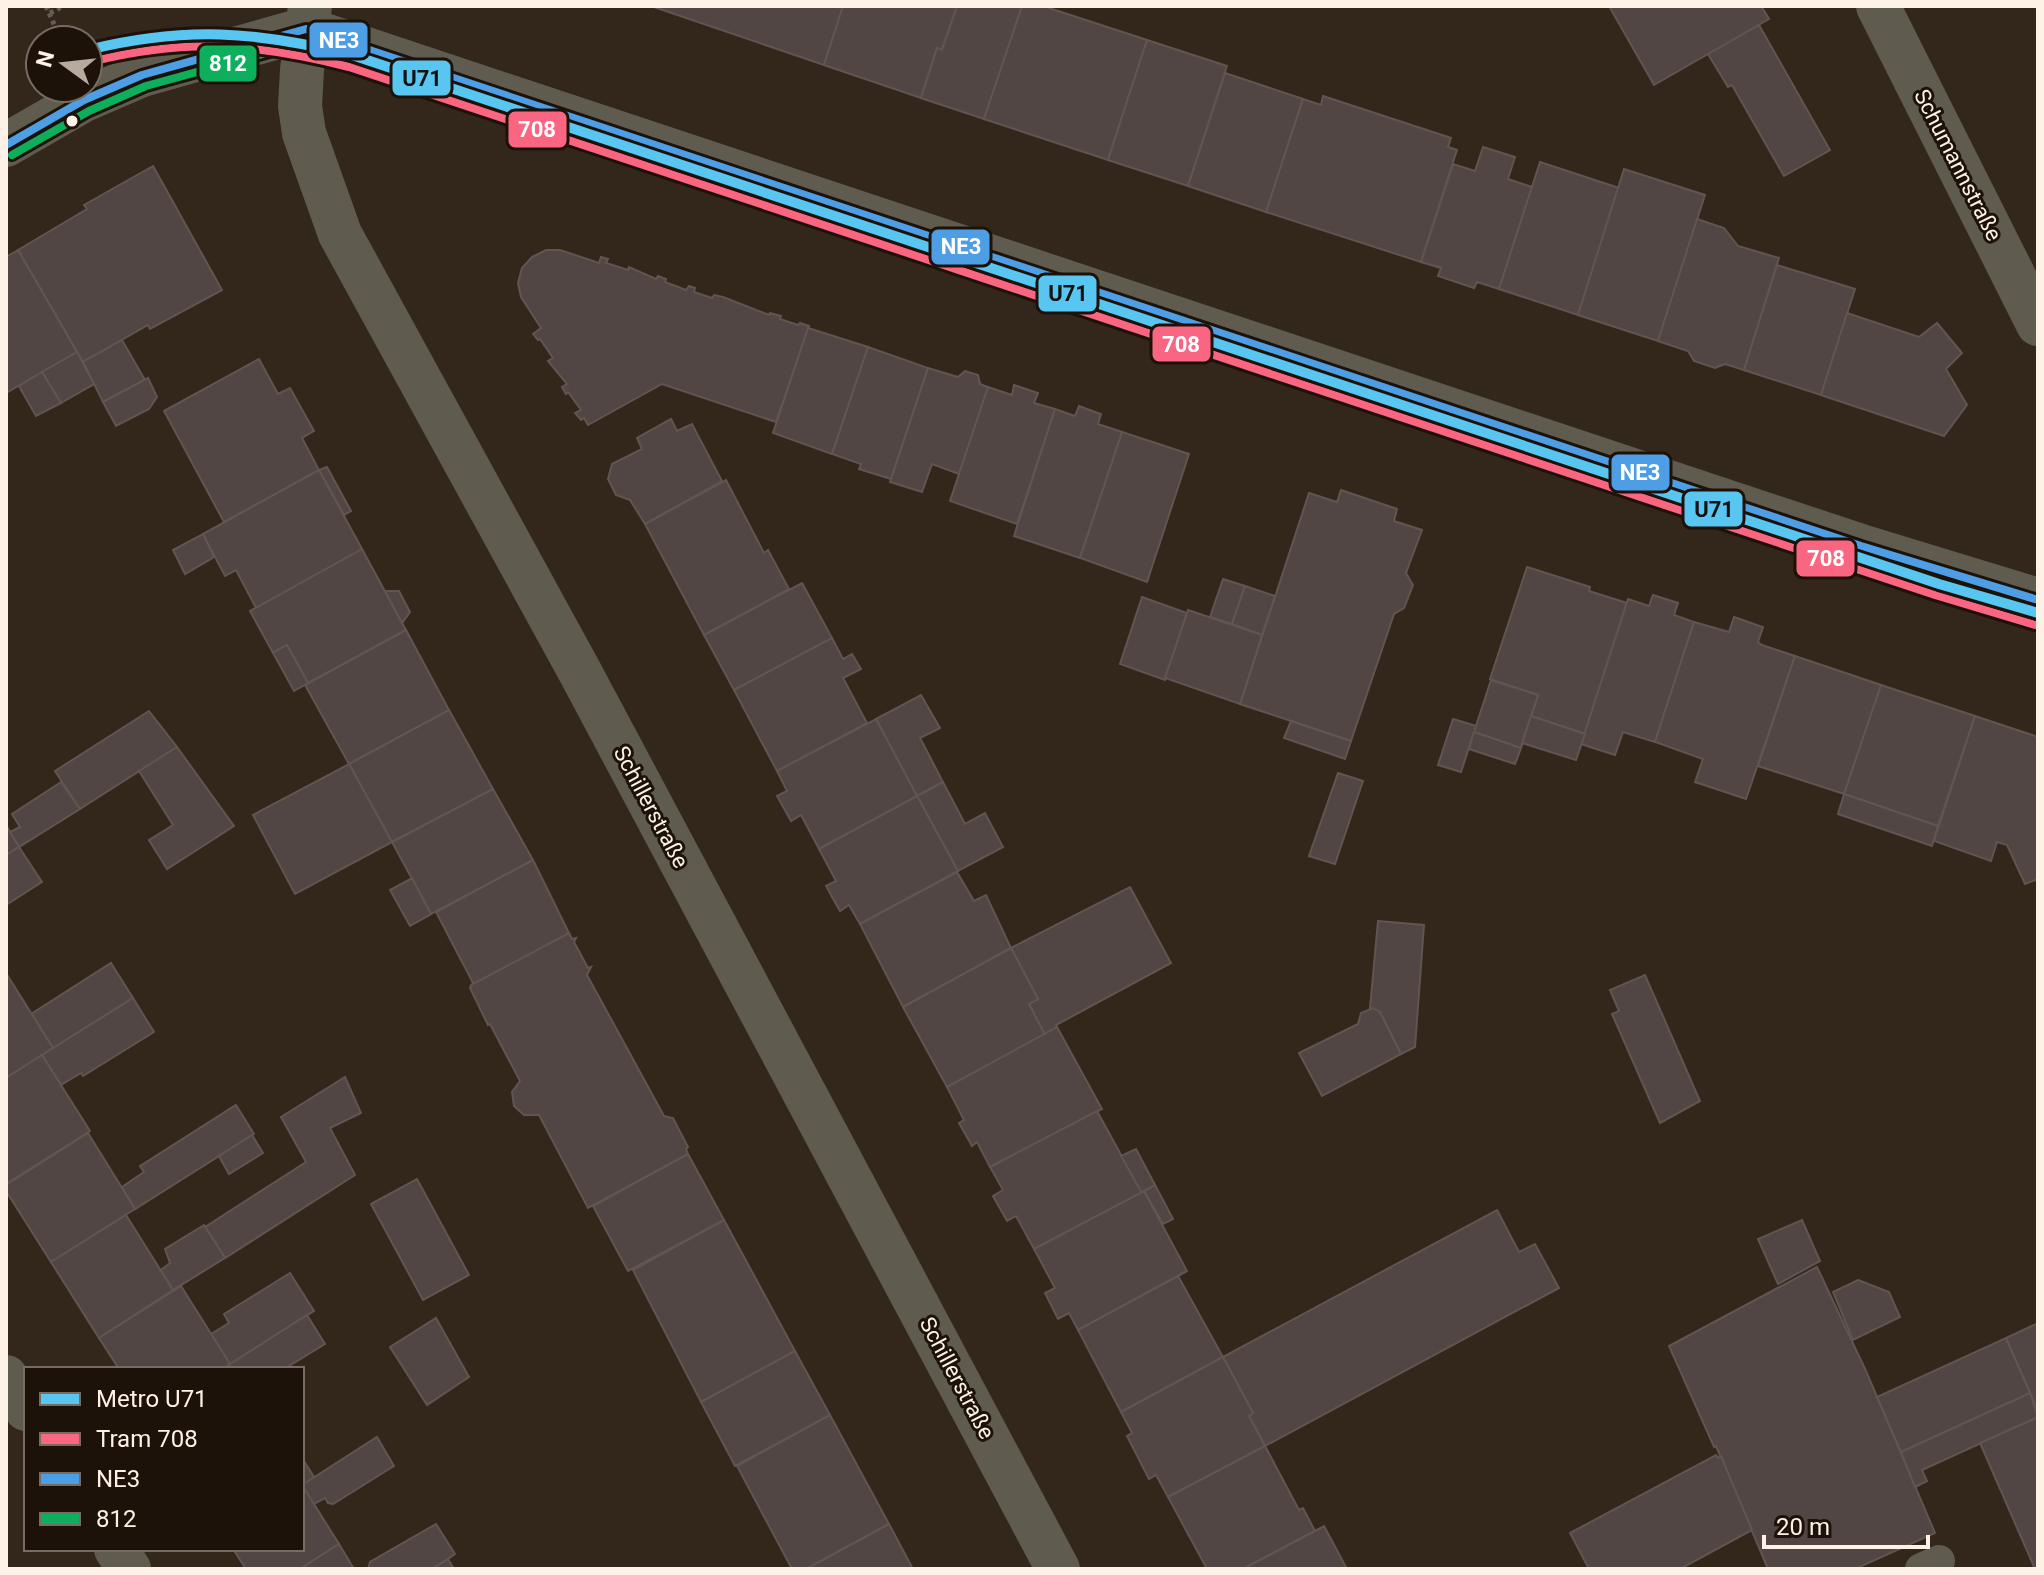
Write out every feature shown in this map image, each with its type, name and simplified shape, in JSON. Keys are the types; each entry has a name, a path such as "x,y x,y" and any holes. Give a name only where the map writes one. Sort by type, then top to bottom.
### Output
{"street":[{"name":"Schumannstraße","path":"1878,6 2038,324"},
{"path":"6,145 84,100 142,75 308,17 1861,546 2038,600"},
{"name":"Schillerstraße","path":"308,17 300,106 304,133 340,234 580,672 1058,1569"},
{"path":"6,1377 24,1406"},
{"path":"117,1551 129,1569"}],"path":[{"path":"46,6 54,24"},
{"path":"50,13 63,6"}],"building":[{"path":"651,6 843,6 824,65"},
{"path":"843,6 957,6 942,50 937,48 921,98 824,65"},
{"path":"957,6 1022,6 984,119 921,98 937,48 942,50"},
{"path":"1022,6 1043,6 1147,40 1108,160 984,119"},
{"path":"1609,6 1761,6 1769,19 1654,85"},
{"path":"1759,25 1830,150 1784,176 1732,85 1728,87 1708,54"},
{"path":"1147,40 1227,66 1188,186 1108,160"},
{"path":"1225,73 1303,99 1266,212 1188,186"},
{"path":"1323,96 1451,138 1448,147 1457,150 1421,262 1266,212 1303,99 1321,105"},
{"path":"1483,147 1515,157 1508,179 1532,187 1499,289 1477,282 1474,288 1438,276 1441,268 1421,262 1453,164 1475,171"},
{"path":"1540,162 1619,188 1578,315 1499,289"},
{"path":"153,166 222,290 150,329 148,325 83,362 18,250 87,209 84,205"},
{"path":"1624,169 1705,195 1658,341 1578,315"},
{"path":"1697,219 1724,228 1738,246 1779,258 1744,370 1725,364 1715,368 1694,361 1688,351 1658,341"},
{"path":"18,250 77,352 6,393 6,257"},
{"path":"546,250 560,250 599,263 601,257 608,259 606,263 628,270 629,267 656,279 658,276 686,290 689,286 695,288 694,292 712,298 714,295 723,297 769,315 781,316 780,319 809,326 776,422 662,384 588,425 584,418 581,420 575,413 581,410 562,387 567,384 548,361 553,358 533,334 541,328 521,297 518,283 522,268 532,257"},
{"path":"1777,265 1855,289 1821,395 1744,370"},
{"path":"1847,313 1919,337 1937,323 1962,353 1946,369 1967,405 1944,436 1821,395"},
{"path":"808,328 868,347 832,454 773,433"},
{"path":"122,340 145,380 103,402 83,362"},
{"path":"868,347 928,368 891,479 859,469 861,464 832,454"},
{"path":"77,352 94,384 61,403 42,372"},
{"path":"259,359 278,394 290,388 314,431 302,438 319,470 224,522 164,411"},
{"path":"928,368 958,377 965,371 978,375 980,384 988,387 959,474 932,464 922,492 890,482"},
{"path":"42,372 61,403 36,416 19,386"},
{"path":"148,378 157,397 149,409 116,426 103,402"},
{"path":"1014,385 1038,393 1034,403 1055,409 1017,524 950,501 988,387 1012,395"},
{"path":"1079,406 1101,414 1098,424 1122,432 1080,558 1014,536 1055,409 1075,416"},
{"path":"671,419 677,431 692,424 722,481 645,524 630,500 616,495 608,479 612,464 642,449 637,438"},
{"path":"1122,432 1189,454 1147,582 1080,558"},
{"path":"327,467 351,511 344,515 319,470"},
{"path":"319,470 362,549 256,608 236,570 225,576 203,534"},
{"path":"726,480 764,553 768,550 789,589 704,635 645,524"},
{"path":"1341,490 1397,509 1394,521 1422,530 1406,573 1413,585 1404,608 1394,614 1351,741 1240,704 1309,493 1337,502"},
{"path":"203,534 214,557 185,574 173,550"},
{"path":"362,549 406,630 308,683 287,645 273,653 250,611"},
{"path":"1527,567 1590,587 1589,591 1627,603 1585,734 1531,716 1538,695 1490,679"},
{"path":"1223,579 1245,586 1232,624 1210,617"},
{"path":"802,583 832,638 734,690 704,635"},
{"path":"1245,586 1275,596 1262,635 1232,624"},
{"path":"385,591 399,591 410,612 402,623"},
{"path":"1653,595 1678,603 1674,615 1694,622 1655,742 1623,732 1615,755 1581,744 1628,599 1649,606"},
{"path":"1142,597 1187,613 1165,680 1120,664"},
{"path":"1188,610 1262,635 1240,704 1165,678"},
{"path":"1734,617 1763,627 1758,642 1762,645 1795,656 1746,799 1695,782 1703,759 1655,742 1694,622 1729,632"},
{"path":"406,630 449,710 349,764 305,685"},
{"path":"832,638 843,659 852,654 861,669 843,678 867,723 777,771 734,690"},
{"path":"287,645 308,683 294,691 273,653"},
{"path":"1795,656 1881,685 1844,794 1758,766"},
{"path":"1491,680 1538,695 1521,748 1474,732"},
{"path":"1881,685 1975,716 1938,826 1844,794"},
{"path":"921,695 940,728 920,738 943,782 917,796 876,719"},
{"path":"449,710 493,789 392,842 349,764"},
{"path":"149,711 177,747 80,809 55,771"},
{"path":"1531,716 1585,734 1576,760 1522,743"},
{"path":"1975,716 2038,737 2038,879 2025,884 2007,845 1997,842 1991,861 1934,841"},
{"path":"876,719 917,796 819,849 801,815 791,821 777,796 787,791 777,771"},
{"path":"1453,719 1476,726 1461,772 1438,765"},
{"path":"1291,721 1351,741 1345,759 1284,738"},
{"path":"1474,732 1521,748 1515,764 1469,749"},
{"path":"177,747 234,826 167,869 149,840 173,825 139,771"},
{"path":"349,764 392,842 295,894 253,815"},
{"path":"1338,773 1363,781 1335,864 1309,856"},
{"path":"61,782 80,809 19,847 10,832 20,827 12,814"},
{"path":"943,782 965,824 985,813 1003,847 958,871 917,796"},
{"path":"493,789 533,860 431,914 392,842"},
{"path":"1844,794 1938,826 1932,846 1838,814"},
{"path":"917,796 958,871 860,924 849,905 840,911 826,886 836,881 819,849"},
{"path":"6,825 19,847 6,855"},
{"path":"19,847 42,882 6,905 6,855"},
{"path":"533,860 569,933 474,985 436,912"},
{"path":"957,872 974,901 986,895 1011,948 903,1007 860,924"},
{"path":"412,878 431,914 410,926 390,890"},
{"path":"1130,887 1171,963 1056,1025 1045,1035 1029,1004 1038,999 1011,948"},
{"path":"1378,921 1424,925 1415,1047 1401,1054 1380,1012 1370,1008"},
{"path":"569,933 572,939 576,938 574,942 588,968 591,967 587,975 664,1116 673,1118 688,1147 688,1154 588,1208 539,1115 524,1115 514,1106 512,1092 520,1081 470,988"},
{"path":"1011,948 1038,999 1029,1004 1045,1035 947,1087 903,1007"},
{"path":"111,963 133,998 53,1048 31,1014"},
{"path":"6,973 53,1048 6,1078"},
{"path":"1645,975 1700,1101 1660,1123 1612,1014 1619,1011 1610,990"},
{"path":"133,998 154,1032 83,1076 81,1073 61,1085 42,1055"},
{"path":"1373,1008 1380,1012 1401,1054 1322,1096 1299,1053 1358,1024 1361,1013"},
{"path":"1057,1027 1102,1109 990,1167 977,1142 972,1146 959,1123 964,1120 947,1087"},
{"path":"42,1055 90,1131 6,1184 6,1078"},
{"path":"345,1077 361,1113 330,1128 355,1175 225,1258 205,1227 306,1162 281,1117"},
{"path":"236,1105 254,1134 135,1209 122,1187 144,1172 140,1166"},
{"path":"1097,1111 1142,1193 1034,1249 1016,1216 1007,1221 993,1196 1003,1190 990,1167"},
{"path":"88,1133 135,1209 51,1262 6,1191 6,1185"},
{"path":"252,1135 263,1153 229,1174 219,1156"},
{"path":"1136,1149 1155,1185 1142,1193 1121,1156"},
{"path":"688,1154 724,1220 628,1271 593,1206"},
{"path":"417,1179 469,1275 423,1300 371,1204"},
{"path":"1155,1185 1173,1219 1163,1224 1144,1191"},
{"path":"1144,1191 1187,1271 1078,1330 1069,1313 1058,1319 1045,1293 1055,1288 1034,1249"},
{"path":"1497,1210 1519,1252 1535,1244 1559,1288 1265,1446 1249,1416 1253,1413 1223,1357"},
{"path":"126,1215 173,1290 99,1338 51,1262"},
{"path":"724,1220 795,1351 701,1402 633,1270"},
{"path":"1802,1220 1820,1261 1778,1284 1758,1239"},
{"path":"204,1225 225,1258 173,1290 161,1270 170,1263 165,1249"},
{"path":"1817,1267 1866,1371 1935,1533 1855,1569 1768,1569 1669,1346"},
{"path":"290,1273 314,1311 230,1364 211,1334 229,1323 224,1314"},
{"path":"1178,1276 1223,1357 1121,1412 1078,1330"},
{"path":"1858,1280 1889,1292 1900,1317 1853,1340 1833,1292"},
{"path":"181,1286 230,1364 225,1367 118,1367 99,1338"},
{"path":"307,1315 325,1344 287,1367 227,1366"},
{"path":"436,1318 469,1377 427,1405 390,1347"},
{"path":"2038,1323 2038,1411 2006,1338"},
{"path":"2006,1338 2030,1393 1901,1452 1877,1397"},
{"path":"795,1351 830,1415 735,1466 701,1402"},
{"path":"1223,1357 1253,1413 1249,1416 1265,1446 1168,1497 1156,1475 1149,1479 1127,1436 1132,1433 1121,1412"},
{"path":"2030,1393 2038,1417 1922,1470 1927,1481 1915,1487 1901,1452"},
{"path":"830,1415 889,1524 806,1569 792,1569 737,1466"},
{"path":"2038,1417 2038,1569 2035,1569 1980,1443"},
{"path":"377,1437 394,1466 333,1504 325,1498 314,1504 304,1484"},
{"path":"1265,1446 1299,1510 1303,1508 1315,1531 1243,1569 1207,1569 1168,1497"},
{"path":"1716,1455 1718,1458 1721,1456 1752,1530 1680,1569 1589,1569 1570,1533"},
{"path":"304,1461 314,1477 304,1484"},
{"path":"304,1488 339,1544 300,1569 246,1569 234,1551 304,1551"},
{"path":"436,1524 455,1554 448,1559 432,1569 368,1569 370,1562"},
{"path":"889,1524 913,1569 806,1569"},
{"path":"1324,1526 1347,1569 1243,1569 1315,1531"},
{"path":"339,1544 354,1569 300,1569"},
{"path":"448,1559 454,1569 432,1569"}],"metro line":[{"name":"U71","path":"104,46 157,37 220,34 284,41 352,55 1939,584 2038,613"}],"tram line":[{"name":"708","path":"104,59 158,49 220,46 282,53 349,67 1935,595 2035,625"}],"transit line":[{"name":"NE3","path":"6,145 84,100 142,75 306,29 1861,546 2038,600"},
{"name":"812","path":"12,155 89,111 146,86 306,42 1857,557 2034,611"}]}
